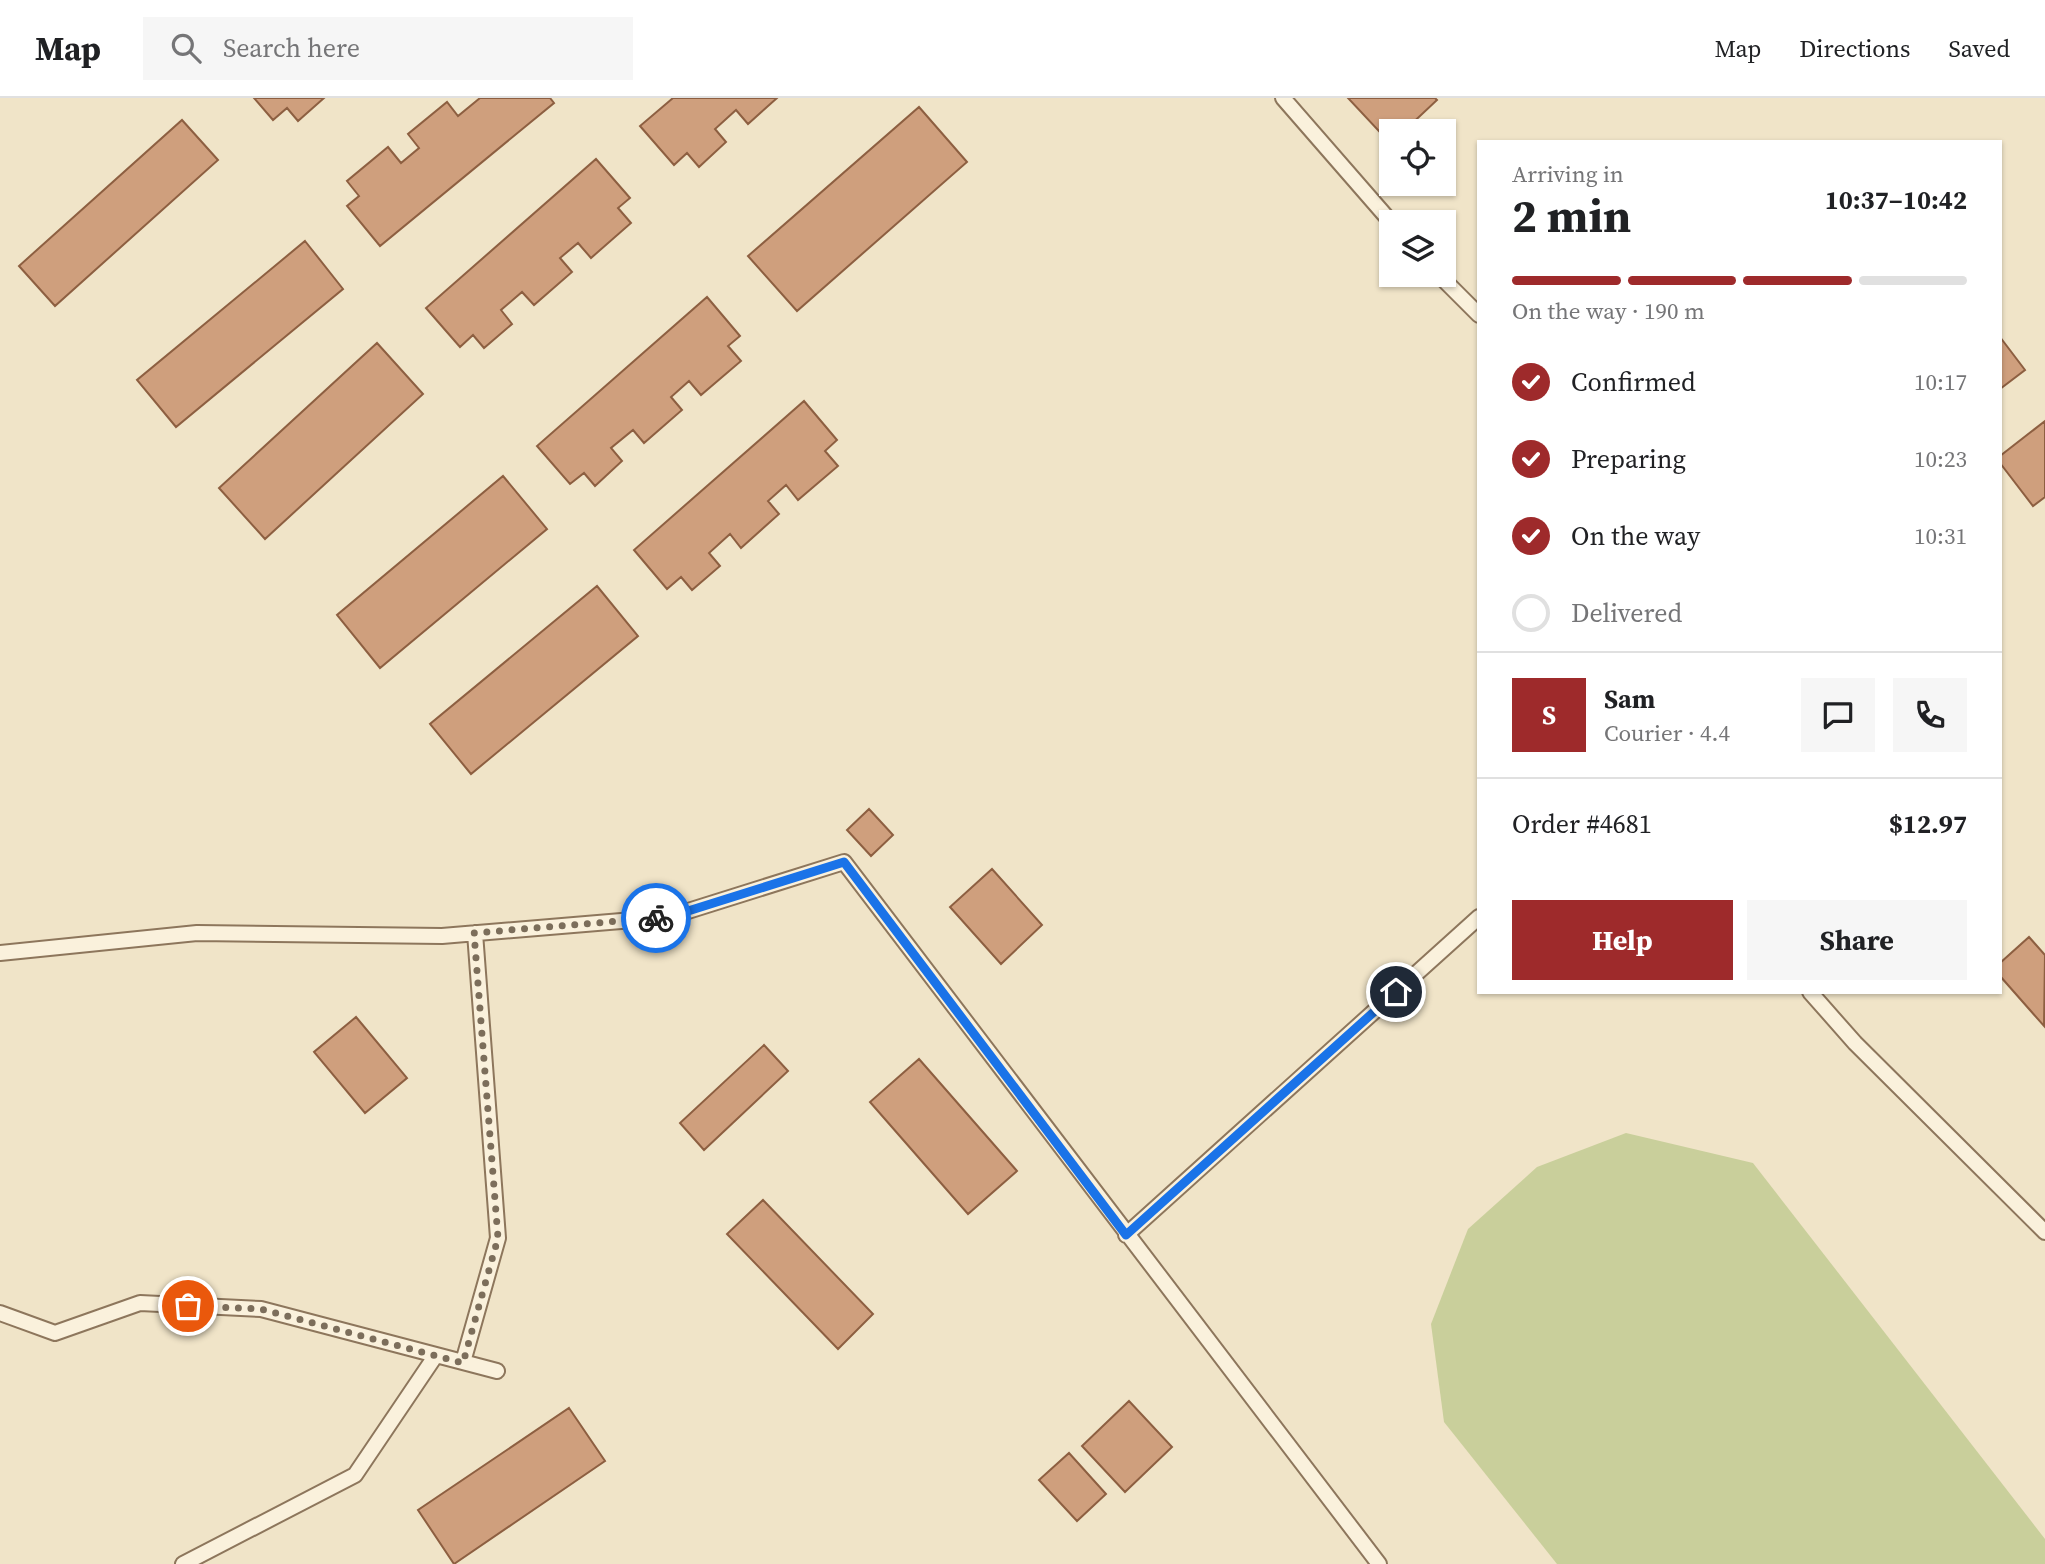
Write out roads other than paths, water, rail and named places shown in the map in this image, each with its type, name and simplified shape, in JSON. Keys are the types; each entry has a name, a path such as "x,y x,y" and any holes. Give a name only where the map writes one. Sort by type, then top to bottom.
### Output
{"lane":[{"path":"1283,98 1381,210"},
{"path":"1451,287 1477,313"},
{"path":"0,953 197,933 442,936 669,917 844,862 1379,1564"},
{"path":"1126,1235 1477,919"},
{"path":"463,1363 498,1238 474,933"},
{"path":"1812,994 1855,1043 2045,1232"},
{"path":"0,1313 55,1333 140,1303 261,1309 497,1371"},
{"path":"183,1564 355,1475 436,1355"}]}
